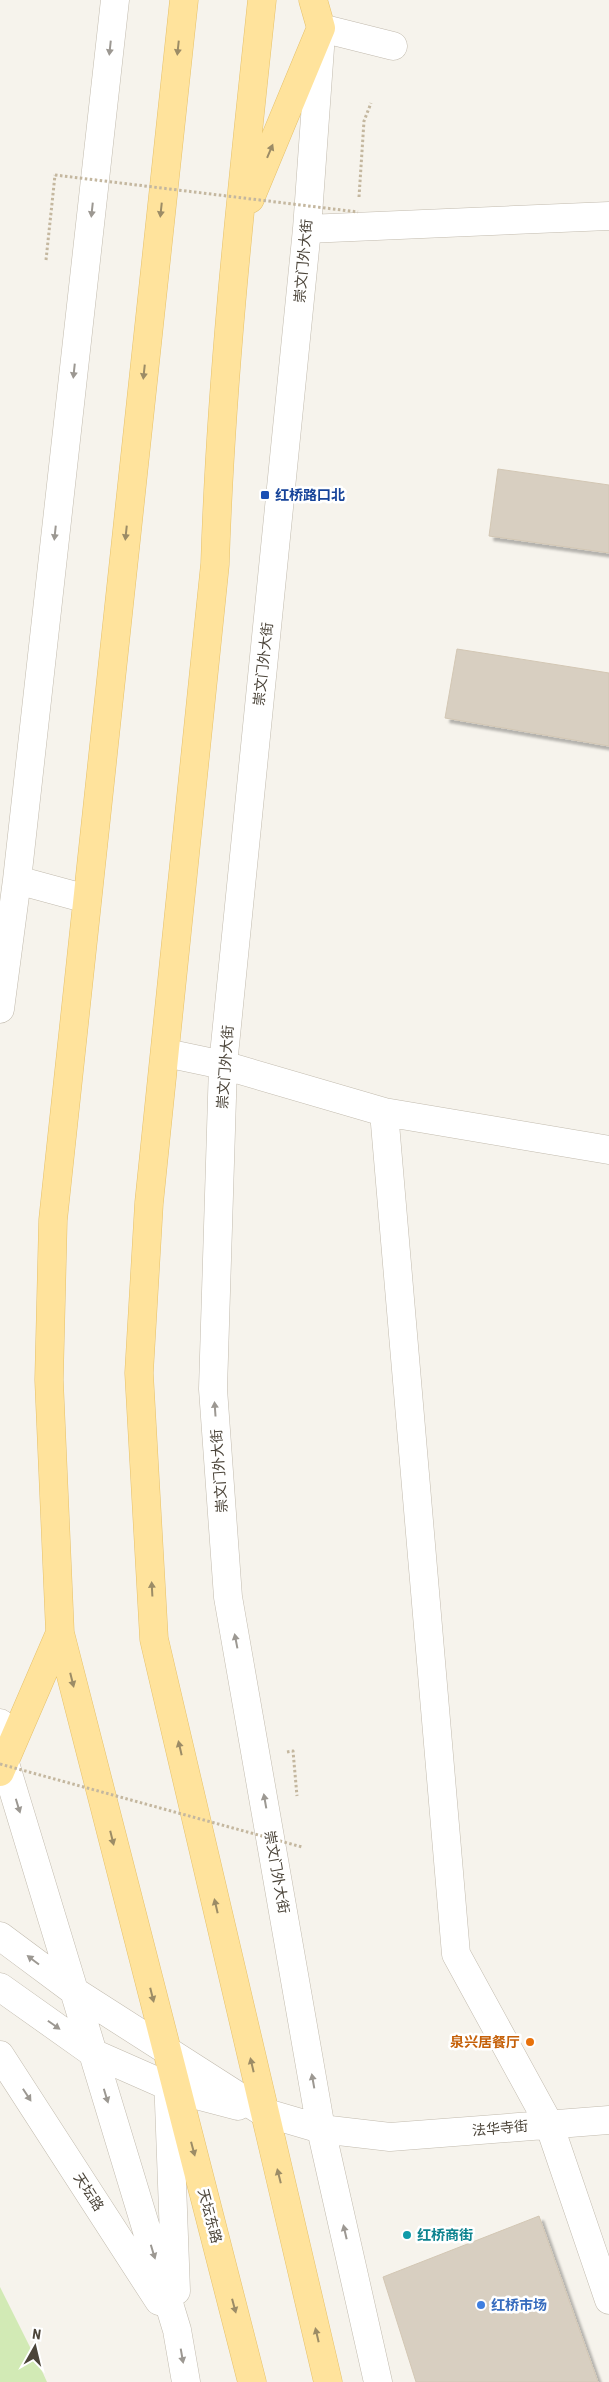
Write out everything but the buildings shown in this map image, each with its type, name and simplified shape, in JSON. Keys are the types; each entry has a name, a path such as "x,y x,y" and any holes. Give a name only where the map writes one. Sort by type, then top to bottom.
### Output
{"main road":[{"path":"167,2052 60,1633 49,1380 53,1220 184,0"},
{"path":"262,0 238,229 217,488 215,564 149,1204 139,1373 154,1639 263,2112 328,2382"},
{"path":"238,229 321,28 313,0"},
{"path":"1,1765 60,1633"},
{"name":"天坛东路","path":"167,2052 172,2087 252,2382"}],"street":[{"path":"0,1009 17,880 12,816 116,0"},
{"name":"崇文门外大街","path":"323,0 307,229 223,1065 214,1389 228,1597 321,2130 378,2382"},
{"path":"321,28 393,46"},
{"path":"307,229 609,216"},
{"path":"17,880 87,899"},
{"path":"166,1053 223,1065 384,1112 609,1150"},
{"path":"384,1112 456,1954 549,2124 609,2300"},
{"path":"0,1723 1,1765 74,1991 177,2330 186,2382"},
{"path":"0,1936 74,1991 263,2112"},
{"path":"0,1987 93,2053 172,2087 263,2112"},
{"name":"天坛路","path":"0,2055 177,2330"},
{"path":"172,2087 177,2330"},
{"name":"法华寺街","path":"263,2112 321,2130 390,2137 609,2120"}],"path":[{"path":"46,260 56,175 358,212 364,122 371,103"},
{"path":"1,1765 302,1847"}],"green space":[{"path":"0,2287 42,2371 47,2382 0,2382"}],"place":[{"name":"红桥路口北","path":"265,495"},
{"name":"泉兴居餐厅","path":"530,2042"},
{"name":"红桥商街","path":"407,2235"},
{"name":"红桥市场","path":"481,2305"}]}
